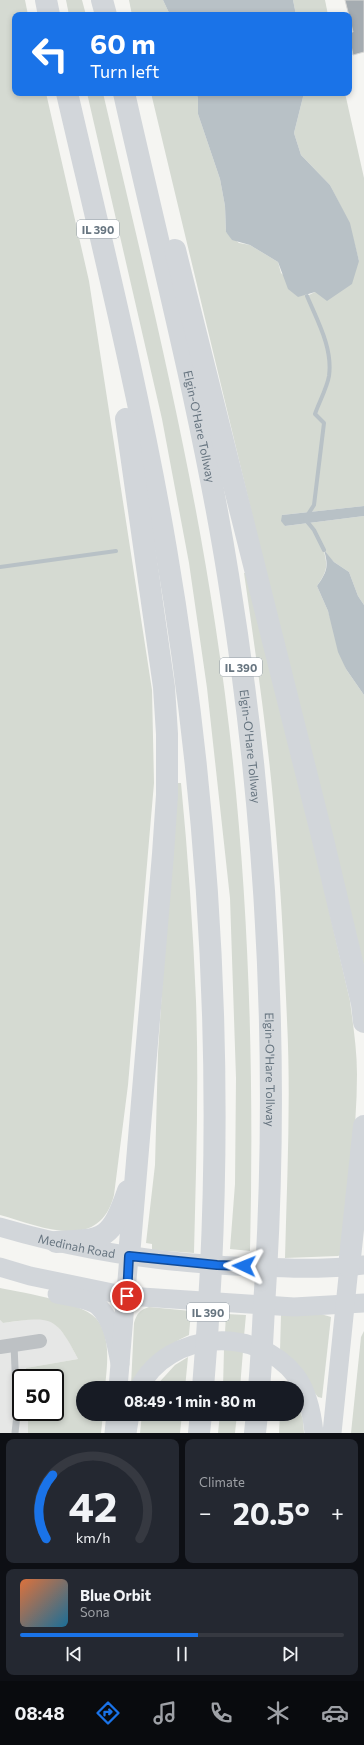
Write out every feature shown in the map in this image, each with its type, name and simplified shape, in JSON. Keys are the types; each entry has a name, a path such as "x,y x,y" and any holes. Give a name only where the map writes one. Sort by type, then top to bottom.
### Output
{"highway":[{"path":"46,0 48,12"},
{"path":"102,0 105,12"},
{"name":"IL 390","path":"68,96 128,366 166,548 184,667 197,772 206,879 212,1004 214,1094 212,1248 204,1381"},
{"name":"Elgin-O'Hare Tollway","path":"125,96 208,473 227,573 248,719 257,808 265,916 270,1050 271,1141 268,1252 260,1381"},
{"path":"145,184 174,249 323,840 362,1004 364,1022"},
{"path":"128,366 125,413 164,687 167,734 166,810 129,1256"},
{"path":"356,1266 356,1198 364,1126"},
{"path":"56,1242 98,1238 112,1228 122,1208 136,1167"},
{"path":"356,1198 364,1225"},
{"path":"199,1433 200,1421"},
{"path":"255,1433 256,1421"}],"main road":[{"name":"Medinah Road","path":"0,1227 99,1252 129,1256 217,1265 297,1268 356,1266"},
{"path":"119,1381 127,1296 129,1256"},
{"path":"332,1433 355,1304 356,1266"},
{"path":"0,1267 30,1276 127,1296 294,1307 355,1304"},
{"path":"0,1278 91,1302 99,1307 110,1323 115,1337 120,1363"},
{"path":"143,1381 159,1364 175,1352 194,1344 233,1341 270,1352 286,1364 299,1381"},
{"path":"304,1390 308,1398 314,1433"},
{"path":"114,1433 115,1421"},
{"path":"127,1433 129,1421"}],"street":[{"path":"7,1346 40,1341"}],"lane":[{"path":"7,1346 17,1415 15,1433"}],"shaded area":[{"path":"0,0 25,0 27,12 12,12 12,96 47,96 89,281 152,690 154,783 128,1085 114,1195 106,1213 95,1225 82,1230 66,1231 50,1229 0,1215"},
{"path":"66,0 82,0 85,12 68,12"},
{"path":"129,0 163,0 169,12 131,12"},
{"path":"163,0 293,0 295,12 169,12"},
{"path":"293,0 325,0 327,12 295,12"},
{"path":"88,96 104,96 149,291 179,423 192,489 215,623 226,701 235,779 250,1015 250,1251 230,1249 235,1184 236,1078 230,898 207,688 189,563 162,419"},
{"path":"152,96 197,96 198,114 220,179 225,206 226,232 239,243 250,245 278,262 281,273 307,296 359,261 349,223 330,185 301,155 294,133 303,96 346,96 364,178 364,506 282,515 285,526 364,516 364,605 358,596 349,572 334,562 324,551 326,569 317,586 328,611 346,669 364,695 364,967 262,556"},
{"path":"197,96 303,96 294,133 301,155 330,185 350,223 359,261 352,284 327,301 315,292 298,297 288,289 278,262 250,245 232,240 226,232 225,206 220,179 198,114"},
{"path":"364,506 364,516 285,526 281,521 282,515"},
{"path":"324,550 334,562 349,572 358,596 364,605 364,695 346,669 338,652 328,611 317,586 325,573 327,565"},
{"path":"244,573 249,573 285,720 350,1001 355,1037 357,1096 354,1142 343,1254 338,1256 285,1258 289,1079 282,910 267,743"},
{"path":"175,783 181,783 190,892 196,1001 197,1096 194,1253 152,1250 152,1244 146,1243 155,1165 158,1053"},
{"path":"0,1288 54,1299 82,1309 92,1315 99,1322 103,1329 107,1346 106,1381 76,1381 76,1421 102,1421 101,1433 28,1433 28,1421 64,1421 64,1369 26,1368 78,1359 70,1344 57,1326 50,1322 32,1320 3,1323 0,1320"},
{"path":"149,1307 191,1311 189,1335 163,1350 149,1362 134,1381 131,1381 134,1323 139,1312"},
{"path":"226,1314 246,1315 244,1336 225,1333"},
{"path":"321,1314 331,1317 322,1398 318,1397 280,1351 281,1315"},
{"path":"40,1318 54,1322 67,1338 78,1359 26,1369 12,1369 12,1421 28,1421 28,1433 0,1433 0,1320 3,1323"},
{"path":"364,1331 364,1433 351,1433 361,1337"},
{"path":"224,1349 243,1351 241,1381 223,1381"},
{"path":"188,1357 186,1381 160,1381 175,1365"},
{"path":"141,1421 181,1421 180,1433 140,1433"},
{"path":"219,1421 236,1421 235,1433 218,1433"},
{"path":"280,1421 303,1421 304,1433 279,1433"}],"building":[{"path":"345,0 364,0 364,52 353,55 352,12 348,12"}],"waterway":[{"path":"307,296 323,334 329,355 330,366 328,381 315,414 324,423 314,505 305,519 314,530 324,550"},
{"path":"0,567 116,551"}],"route":[{"path":"127,1296 129,1256 217,1265 244,1266"}]}
